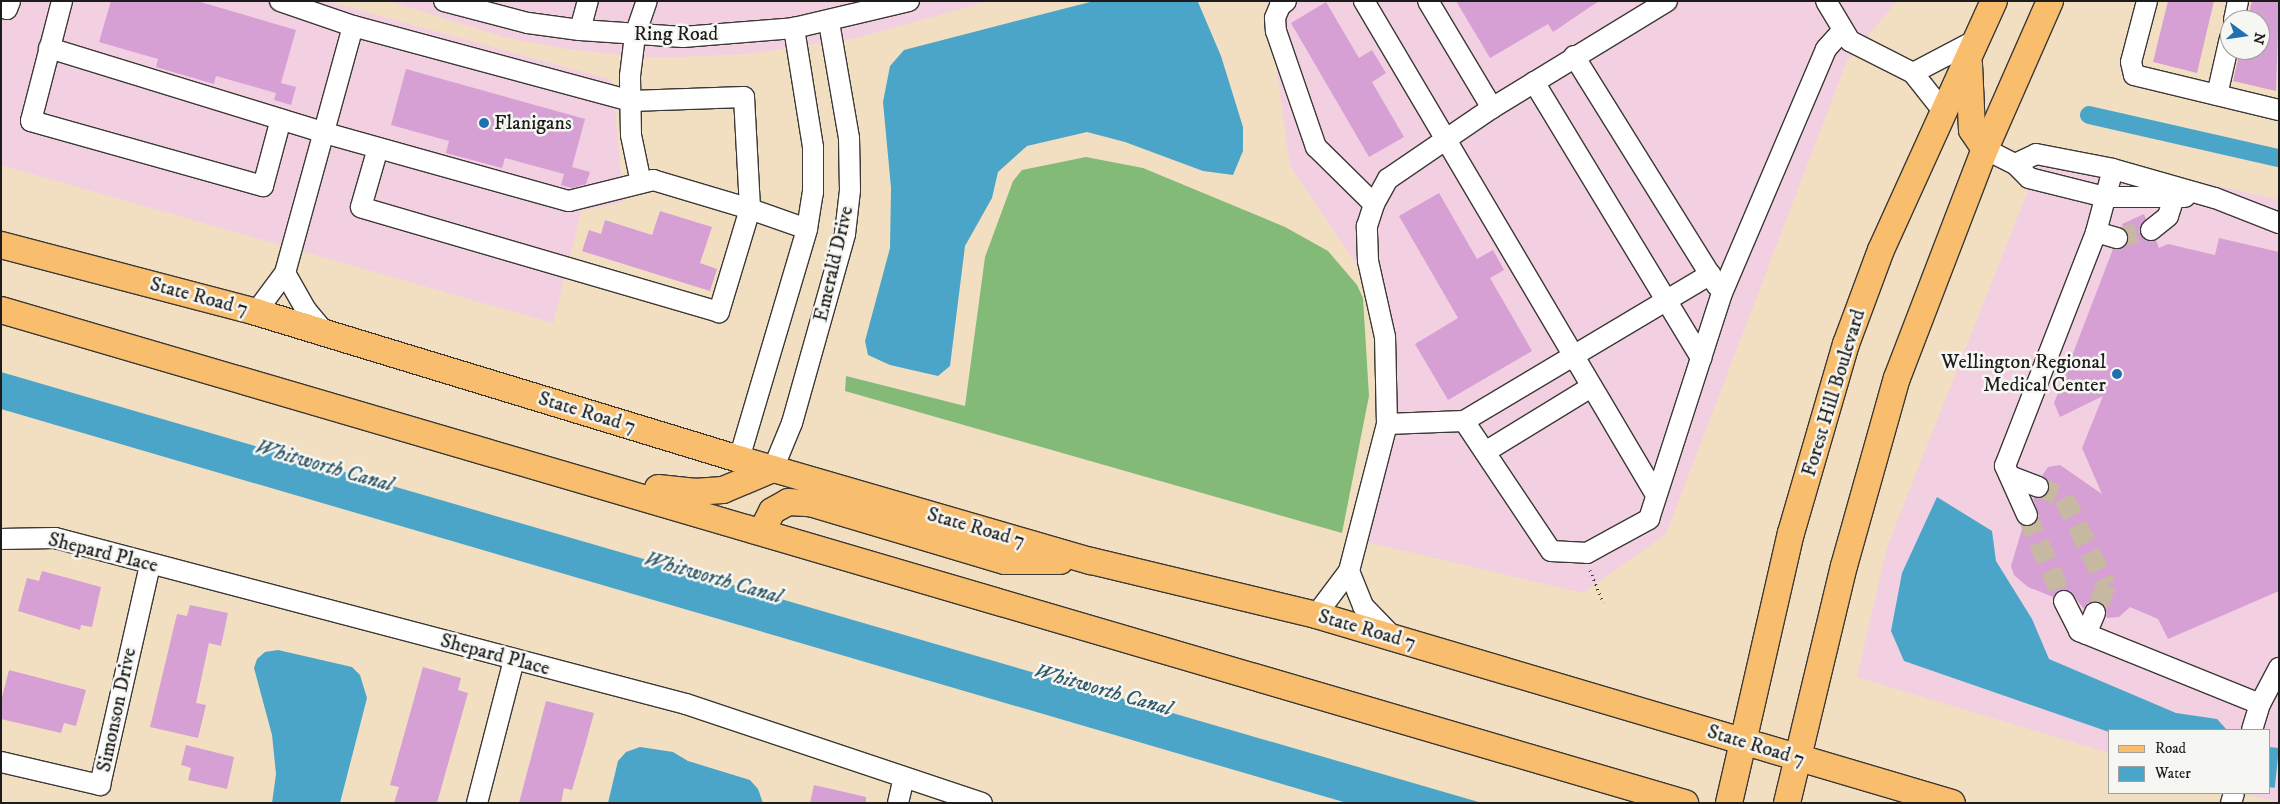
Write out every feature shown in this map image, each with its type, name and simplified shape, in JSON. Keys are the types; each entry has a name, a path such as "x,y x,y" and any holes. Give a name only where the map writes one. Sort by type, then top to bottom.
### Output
{"main road":[{"name":"Forest Hill Boulevard","path":"1729,803 1741,741 1791,533 1846,344 1881,250 1994,1"},
{"path":"1787,803 1844,566 1897,378 1984,149 2050,1"},
{"path":"1973,48 1972,130 1984,149"},
{"name":"State Road 7","path":"1,245 325,332 739,459 1091,562 1316,615 1952,803"},
{"path":"1,310 762,531 1685,803"},
{"path":"580,479 694,492 722,490 773,469"},
{"path":"762,531 772,511 788,502 810,503 1005,561 1091,562"}],"street":[{"path":"1,7 7,8 10,1"},
{"path":"280,1 353,26 631,102 744,97 750,209 719,312 361,207 378,148"},
{"name":"Ring Road","path":"444,1 528,23 635,35 683,37 794,28 829,22 909,1"},
{"path":"580,30 588,1"},
{"path":"641,183 632,143 631,102 635,35 647,1"},
{"path":"1286,1 1280,6 1275,18 1276,31 1316,147 1374,204"},
{"path":"1364,1 1572,357 1656,495"},
{"path":"1428,1 1492,108"},
{"path":"1316,615 1349,571 1387,424 1384,337 1368,261 1367,226 1374,204 1388,179 1445,138 1492,108 1574,56 1667,1"},
{"path":"1826,1 1850,41 1913,73 1943,111"},
{"path":"2146,1 2131,62 2134,75 2279,110"},
{"path":"60,2 31,121 263,186 281,120"},
{"name":"Emerald Drive","path":"773,469 792,423 845,234 850,190 849,138 829,22"},
{"path":"256,312 285,273 353,26"},
{"name":"Emerald Drive","path":"739,459 807,229 813,193 813,147 794,28"},
{"path":"1464,421 1551,551 1587,553 1649,519 1722,293 1826,49 1843,30"},
{"path":"49,48 325,133 569,201 653,180 750,209 807,229"},
{"path":"1913,73 1973,48"},
{"path":"1574,56 1722,293"},
{"path":"2217,95 2225,60"},
{"path":"1534,82 1701,358"},
{"path":"1984,149 2015,164 2029,178 2105,197 2215,198"},
{"path":"2015,164 2036,154 2113,169 2215,198 2279,223"},
{"path":"2027,516 2005,466 2096,232 2113,169"},
{"path":"2151,230 2168,216 2174,197"},
{"path":"2096,232 2117,238"},
{"path":"285,273 306,310 325,332"},
{"path":"1387,424 1464,421 1711,274"},
{"path":"1485,452 1590,387"},
{"path":"2010,476 2038,487"},
{"name":"Shepard Place","path":"1,539 55,538 686,704 982,803"},
{"name":"Simonson Drive","path":"1,762 100,785 150,564"},
{"path":"1349,571 1362,606 1394,638"},
{"path":"2064,601 2080,631 2260,704"},
{"path":"2086,634 2094,613"},
{"path":"477,803 514,660"},
{"path":"2252,729 2260,704 2279,668"},
{"path":"898,803 904,778"}],"path":[{"path":"1588,560 1591,578 1603,602"}],"shaded area":[{"path":"1,1 326,1 612,80 624,202 581,211 553,323 1,165"},
{"path":"389,1 989,1 856,38 746,54 654,58 566,49 504,37"},
{"path":"1267,1 1897,1 1847,61 1666,534 1583,593 1350,538 1374,440 1378,405 1370,300 1358,267 1290,166"},
{"name":"Wellington Regional Medical Center","path":"2046,145 2279,200 2279,803 2245,794 2270,794 2270,729 2108,729 2108,753 1857,677 1887,547"}],"green space":[{"path":"1086,157 1143,168 1285,227 1328,251 1357,285 1363,298 1369,396 1342,533 845,391 846,376 965,406 985,257 1013,181 1022,170"}],"water":[{"path":"1094,1 1198,2 1221,56 1243,127 1243,151 1233,175 1203,171 1125,142 1087,132 1027,146 998,172 992,198 965,246 950,366 938,376 890,365 868,355 865,341 890,248 891,188 883,102 890,66 904,50"},
{"name":"Whitworth Canal","path":"1,372 1482,803 1347,803 1,409"},
{"path":"1937,497 1992,531 1996,561 2032,619 2049,659 2176,713 2217,719 2226,729 2108,729 2108,732 1904,661 1891,631 1902,573"},
{"path":"278,650 352,667 360,675 367,698 340,803 272,803 276,774 272,735 254,668 257,659 265,652"},
{"path":"640,747 673,752 688,761 750,780 758,789 763,803 608,803 618,761 626,752"},
{"path":"2270,747 2279,748 2275,788 2270,787"}],"building":[{"path":"111,1 197,1 296,30 281,83 296,87 291,105 274,100 276,93 216,76 214,84 156,67 158,59 99,42"},
{"path":"1456,1 1599,1 1553,32 1548,24 1490,58"},
{"path":"2168,1 2214,1 2197,73 2153,62"},
{"path":"2252,1 2279,1 2276,91 2233,81 2238,60 2270,60 2270,10 2250,10"},
{"path":"1326,2 1359,58 1372,50 1386,73 1372,82 1404,137 1369,157 1291,23"},
{"path":"406,69 585,119 572,167 590,172 586,184 572,188 561,185 564,174 505,158 502,168 446,153 449,141 391,125"},
{"path":"1439,193 1477,259 1493,250 1504,270 1490,278 1532,351 1448,400 1415,344 1458,318 1399,216"},
{"path":"660,211 712,227 700,263 717,269 710,291 582,251 589,230 601,234 605,220 652,235"},
{"path":"2144,214 2146,219 2139,232 2146,241 2156,240 2159,248 2168,244 2215,255 2219,238 2279,252 2279,591 2168,639 2158,619 2130,607 2119,617 2107,618 2105,606 2099,602 2088,603 2084,609 2070,591 2059,590 2053,597 2028,587 2014,575 2011,566 2023,526 2032,526 2039,517 2033,498 2045,497 2049,491 2048,480 2042,476 2048,467 2060,465 2102,494 2082,448 2103,396 2060,417 2054,403 2113,249 2120,249 2128,242 2122,224"},
{"path":"42,571 101,587 92,627 81,625 80,630 18,611 27,578 39,581"},
{"path":"190,605 228,613 221,646 209,643 196,703 206,705 198,738 150,727 177,614 187,616"},
{"path":"423,667 461,678 458,690 468,693 437,803 394,803 399,787 390,785"},
{"path":"9,670 86,690 76,726 64,723 61,733 1,719 1,701"},
{"path":"546,701 594,713 572,790 564,788 561,803 519,803"},
{"path":"186,745 234,757 227,789 188,780 191,768 181,765"},
{"path":"814,785 866,797 866,803 810,803"}],"waterway":[{"path":"2089,115 2279,158"}],"tunnel":[{"path":"2117,238 2151,230"},
{"path":"2038,487 2064,498 2106,585 2095,613"},
{"path":"2027,515 2064,601"}],"place":[{"name":"Flanigans","path":"484,123"},
{"name":"Wellington Regional Medical Center","path":"2117,374"}]}
